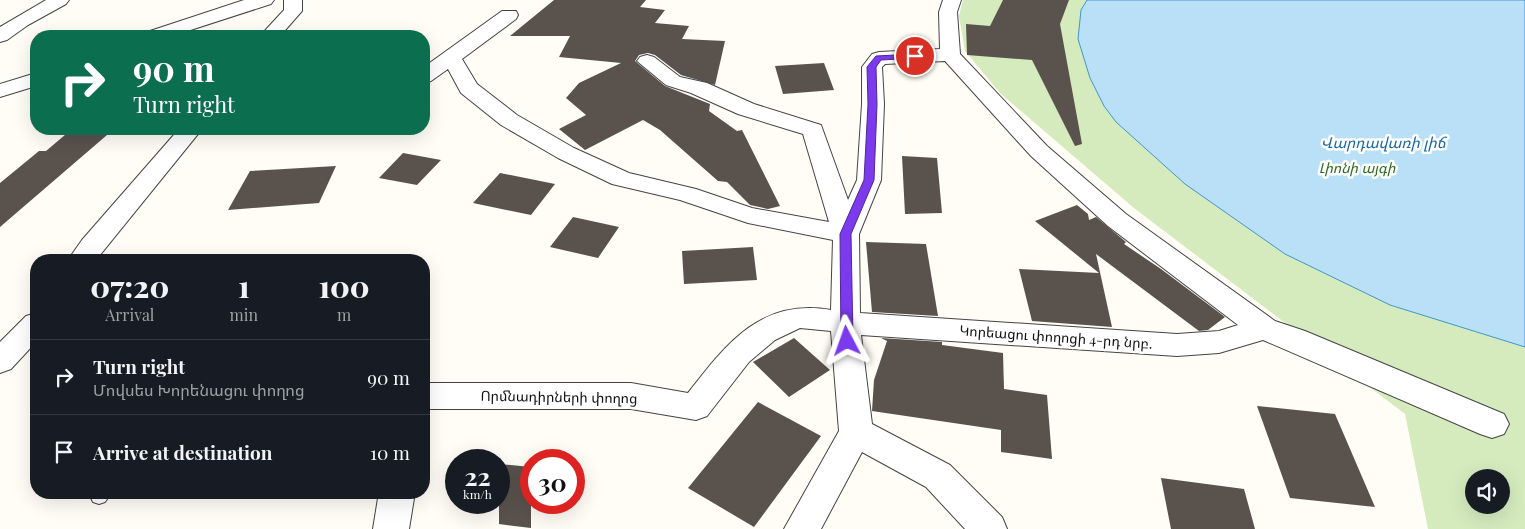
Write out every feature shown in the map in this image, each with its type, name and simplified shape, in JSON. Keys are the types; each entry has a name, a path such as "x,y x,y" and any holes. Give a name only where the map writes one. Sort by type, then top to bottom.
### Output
{"street":[{"path":"0,36 21,21 60,0"},
{"path":"171,30 222,12 265,0"},
{"path":"276,30 293,11 293,0"},
{"path":"952,0 948,12 950,55 1039,151 1117,220 1264,329 1294,339 1492,424"},
{"path":"430,72 509,15"},
{"path":"846,234 869,180 873,104 872,67 879,58 950,55"},
{"path":"450,56 469,88 509,120 566,153 621,179 687,194 748,215 846,234"},
{"path":"647,61 673,80 699,88 746,109 813,130 846,234 845,323 856,432 802,529"},
{"path":"0,91 30,80"},
{"path":"86,254 185,135"},
{"name":"Որմնադիրների փողոց","path":"430,396 631,396 696,407 725,369 761,333 796,318 845,323"},
{"name":"Կորեացու փողոցի 4-րդ նրբ.","path":"845,323 1177,344 1219,342 1264,329"},
{"path":"0,361 30,330"},
{"path":"856,432 938,476 989,529"},
{"path":"391,529 396,499"}],"green space":[{"name":"Վարդավառի լիճ","path":"963,0 1525,0 1525,529 1428,529 1405,414 1134,208 1001,94 965,51 959,16"}],"water":[{"name":"Վարդավառի լիճ","path":"1087,0 1525,0 1525,347 1390,305 1285,254 1185,184 1116,122 1104,106 1090,78 1078,39 1081,10"}],"building":[{"path":"554,0 646,0 640,7 665,10 655,23 689,26 682,39 725,41 715,85 681,75 655,55 648,53 639,55 635,61 665,86 710,104 709,111 737,131 742,130 780,206 768,209 750,205 727,182 718,181 660,130 643,120 585,150 559,129 586,115 566,98 579,83 621,63 559,57 570,36 510,36"},
{"path":"1003,0 1069,0 1060,24 1082,144 1075,146 1032,60 967,55 966,24 990,26"},
{"path":"824,63 834,90 783,94 775,66"},
{"path":"65,135 107,135 0,227 0,183 39,151 46,151"},
{"path":"403,153 441,160 417,185 379,178"},
{"path":"902,156 937,158 942,213 905,214"},
{"path":"336,166 319,203 228,210 250,171"},
{"path":"500,173 555,184 531,215 473,203"},
{"path":"1077,205 1088,214 1089,220 1096,217 1126,242 1124,244 1225,317 1208,330 1199,331 1096,254 1112,327 1032,321 1019,269 1099,273 1035,221"},
{"path":"573,217 619,227 598,258 550,247"},
{"path":"866,242 926,244 938,316 872,312"},
{"path":"753,247 757,280 684,284 682,251"},
{"path":"794,338 830,370 789,397 753,362"},
{"path":"881,338 942,342 942,345 1003,353 1004,389 1047,395 1052,459 1001,452 1001,430 872,411 874,380 887,341"},
{"path":"758,402 821,436 754,527 688,488"},
{"path":"1257,406 1335,414 1375,507 1290,498"},
{"path":"510,465 520,466 520,514 531,514 531,528 499,524 499,514 510,514"},
{"path":"1161,478 1244,489 1255,529 1171,529"}],"route":[{"path":"847,341 845,323 846,234 869,180 873,104 872,67 879,58 915,56"}],"park label":[{"name":"Լիոնի այգի","path":"1357,168"}]}
